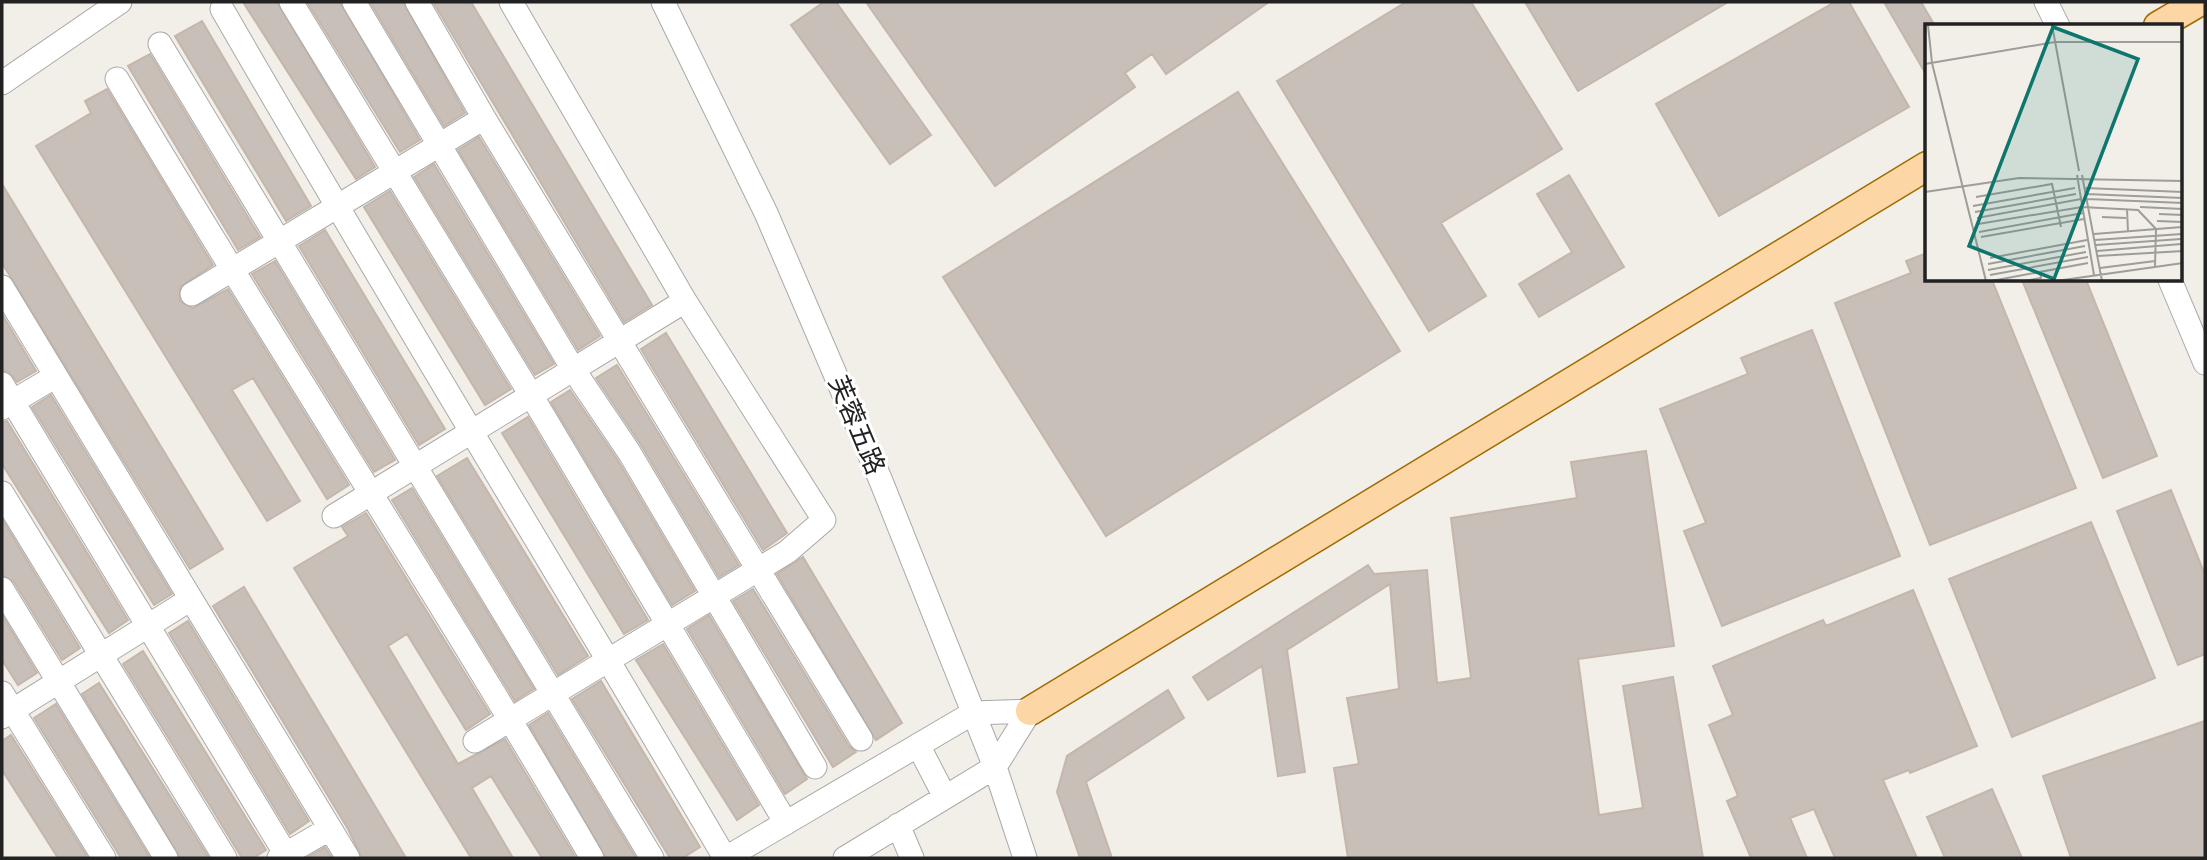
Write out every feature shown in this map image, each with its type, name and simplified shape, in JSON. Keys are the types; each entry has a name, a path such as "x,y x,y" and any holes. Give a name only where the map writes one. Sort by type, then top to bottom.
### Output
{"main road":[{"path":"2161,24 2199,2"},
{"path":"1030,711 1925,167"}],"street":[{"path":"2,83 120,2"},
{"path":"291,2 531,395 786,823"},
{"path":"354,2 573,369 629,452 815,767"},
{"path":"417,2 484,118 862,739"},
{"path":"475,741 787,552 824,520 685,301 511,2"},
{"name":"芙蓉五路","path":"663,2 766,213 881,481 995,767 1025,858"},
{"path":"2046,2 2058,24"},
{"path":"222,9 336,207 725,858 973,713 1030,711"},
{"path":"160,44 652,858"},
{"path":"117,79 231,270 373,492 592,858"},
{"path":"192,294 484,118"},
{"path":"2171,282 2205,363"},
{"path":"2,287 348,858"},
{"path":"334,516 685,301"},
{"path":"56,376 5,398 148,626 284,857 329,829"},
{"path":"2,493 225,858"},
{"path":"2,589 166,858"},
{"path":"104,858 5,706 58,681 191,599"},
{"path":"851,857 898,825 995,767 1030,711"},
{"path":"918,745 945,797"},
{"path":"898,825 912,858"}],"building":[{"path":"243,2 277,2 375,167 356,179"},
{"path":"307,2 340,2 420,140 400,152"},
{"path":"370,2 403,2 465,113 444,126"},
{"path":"433,2 471,2 652,305 624,322"},
{"path":"824,2 836,2 931,135 890,164 791,25"},
{"path":"866,2 1269,2 1166,74 1152,54 1125,73 1135,87 995,186"},
{"path":"1406,2 1471,2 1562,149 1441,223 1486,296 1429,331 1277,81"},
{"path":"1525,2 1728,2 1578,91"},
{"path":"1835,2 1849,2 1909,107 1719,216 1656,104"},
{"path":"1884,2 1921,2 1934,24 1925,24 1925,73"},
{"path":"202,21 311,206 286,221 175,36"},
{"path":"150,54 260,237 238,250 128,66"},
{"path":"107,89 213,265 180,287 180,301 193,308 228,289 349,485 327,499 253,378 232,390 300,501 267,521 36,146 91,113 85,101"},
{"path":"1238,92 1400,351 1106,536 943,277"},
{"path":"479,137 600,336 578,350 458,150"},
{"path":"434,164 554,364 535,375 414,177"},
{"path":"1569,175 1624,267 1539,317 1519,284 1572,252 1537,194"},
{"path":"2,184 223,549 190,569 2,263"},
{"path":"390,191 511,389 485,405 364,207"},
{"path":"325,230 445,429 419,445 299,246"},
{"path":"1925,254 1925,282 1993,282 2076,488 1930,545 1835,303 1911,273 1906,261"},
{"path":"275,261 395,460 374,472 252,274"},
{"path":"2023,282 2087,282 2157,456 2103,478"},
{"path":"2,314 36,371 17,382 9,372 2,370"},
{"path":"1812,330 1900,556 1722,626 1684,531 1706,523 1660,409 1748,374 1741,358"},
{"path":"666,333 787,533 763,550 641,349"},
{"path":"617,365 739,565 719,577 641,445 596,378"},
{"path":"570,390 617,459 695,591 672,605 551,402"},
{"path":"51,395 172,594 154,605 32,407"},
{"path":"528,417 648,620 624,634 502,433"},
{"path":"7,421 128,620 109,633 2,464 2,422"},
{"path":"1646,451 1674,646 1578,659 1599,815 1643,808 1623,686 1673,677 1703,858 1348,858 1334,768 1359,764 1347,698 1399,689 1390,584 1287,650 1305,772 1278,776 1262,666 1208,700 1193,677 1368,565 1374,574 1427,570 1437,683 1471,678 1451,518 1577,498 1571,462"},
{"path":"467,458 588,656 558,675 437,476"},
{"path":"412,488 534,689 515,701 392,500"},
{"path":"2171,490 2205,575 2205,654 2178,665 2117,511"},
{"path":"366,513 490,714 466,730 407,634 388,646 458,764 505,739 576,858 542,858 491,776 472,788 513,858 471,858 294,568 348,536 342,527"},
{"path":"2,519 80,648 62,660 14,582 2,575"},
{"path":"2091,522 2155,678 2012,737 1949,579"},
{"path":"803,557 902,723 876,740 777,574"},
{"path":"244,587 406,858 362,858 348,829 213,606"},
{"path":"753,589 849,746 856,752 833,767 733,601"},
{"path":"1913,590 1977,746 1910,773 1909,770 1883,780 1917,858 1835,858 1814,809 1790,818 1807,858 1751,858 1727,801 1738,796 1709,725 1733,715 1713,666 1823,620 1826,626"},
{"path":"2,615 37,673 18,685 2,660"},
{"path":"709,615 807,779 785,794 687,629"},
{"path":"188,621 309,821 290,834 169,633"},
{"path":"663,644 759,805 737,820 636,660"},
{"path":"143,651 266,850 253,858 242,858 123,664"},
{"path":"601,681 700,847 683,858 670,858 572,699"},
{"path":"99,683 209,858 180,858 82,694"},
{"path":"1168,690 1184,718 1086,782 1112,858 1080,858 1057,792 1067,756"},
{"path":"56,704 150,858 121,858 34,718"},
{"path":"548,713 636,858 606,858 529,725"},
{"path":"2205,721 2205,858 2071,858 2043,776"},
{"path":"11,735 88,858 58,858 2,770 2,741"},
{"path":"1992,789 2022,858 1945,858 1927,817"},
{"path":"325,847 332,858 306,858"}]}
